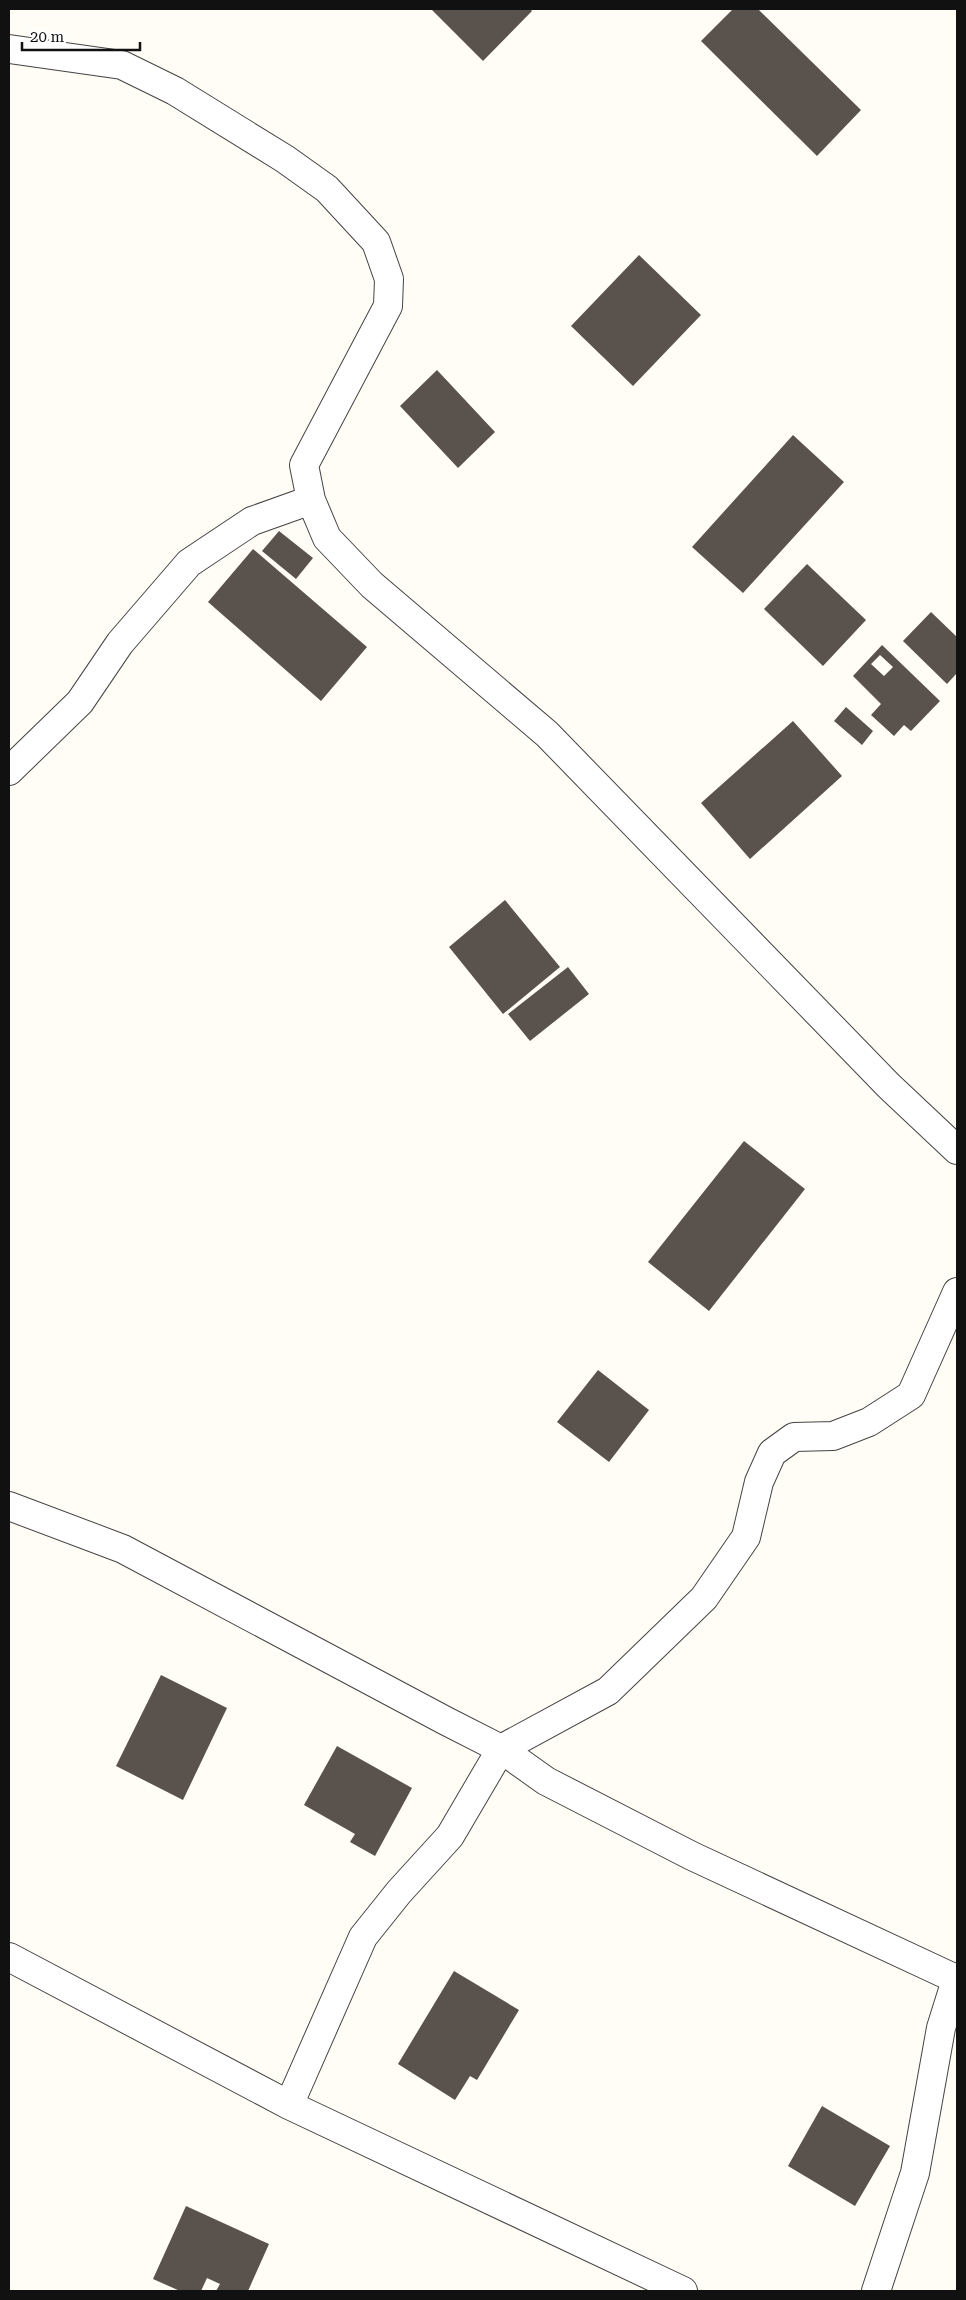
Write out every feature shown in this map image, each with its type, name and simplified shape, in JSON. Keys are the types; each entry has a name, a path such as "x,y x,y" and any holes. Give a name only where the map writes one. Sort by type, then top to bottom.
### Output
{"street":[{"path":"9,49 122,65 175,91 240,130 327,189 376,242 389,279 388,306 304,465 311,500 327,538 372,585 547,734 889,1086 957,1150"},
{"path":"9,771 80,702 120,643 189,563 252,521 311,500"},
{"path":"290,2105 363,1937 399,1892 450,1836 501,1748 608,1691 704,1598 746,1536 759,1482 772,1453 794,1437 833,1436 869,1422 911,1396 957,1292"},
{"path":"9,1506 123,1549 437,1717 501,1748 546,1781 692,1856 957,1978 942,2028 915,2172 876,2291"},
{"path":"9,1957 290,2105 683,2291"}],"building":[{"path":"431,9 530,9 532,11 483,61"},
{"path":"733,9 758,9 861,110 817,156 701,41"},
{"path":"639,255 701,315 633,386 571,326"},
{"path":"437,370 495,432 458,468 400,406"},
{"path":"793,435 844,482 743,593 692,547"},
{"path":"279,531 313,558 296,579 262,551"},
{"path":"253,549 367,647 321,701 208,602"},
{"path":"807,564 866,620 823,666 764,609"},
{"path":"931,612 957,637 957,673 947,684 903,641"},
{"path":"882,645 940,701 911,731 904,725 894,736 871,715 881,704 853,676","holes":["880,655 893,667 884,676 871,664"]},
{"path":"846,707 873,731 862,745 834,721"},
{"path":"793,721 842,776 750,859 701,803"},
{"path":"505,900 560,967 503,1014 449,947"},
{"path":"568,967 589,994 530,1041 508,1014"},
{"path":"744,1141 805,1189 709,1311 648,1262"},
{"path":"598,1370 649,1410 609,1462 557,1422"},
{"path":"161,1675 227,1708 183,1800 116,1766"},
{"path":"337,1746 412,1788 375,1856 350,1842 355,1834 304,1805"},
{"path":"454,1971 519,2010 477,2080 470,2076 455,2100 398,2064"},
{"path":"822,2106 890,2146 855,2206 788,2166"},
{"path":"186,2206 269,2244 248,2291 216,2291 220,2284 207,2278 201,2291 180,2291 153,2279"}]}
